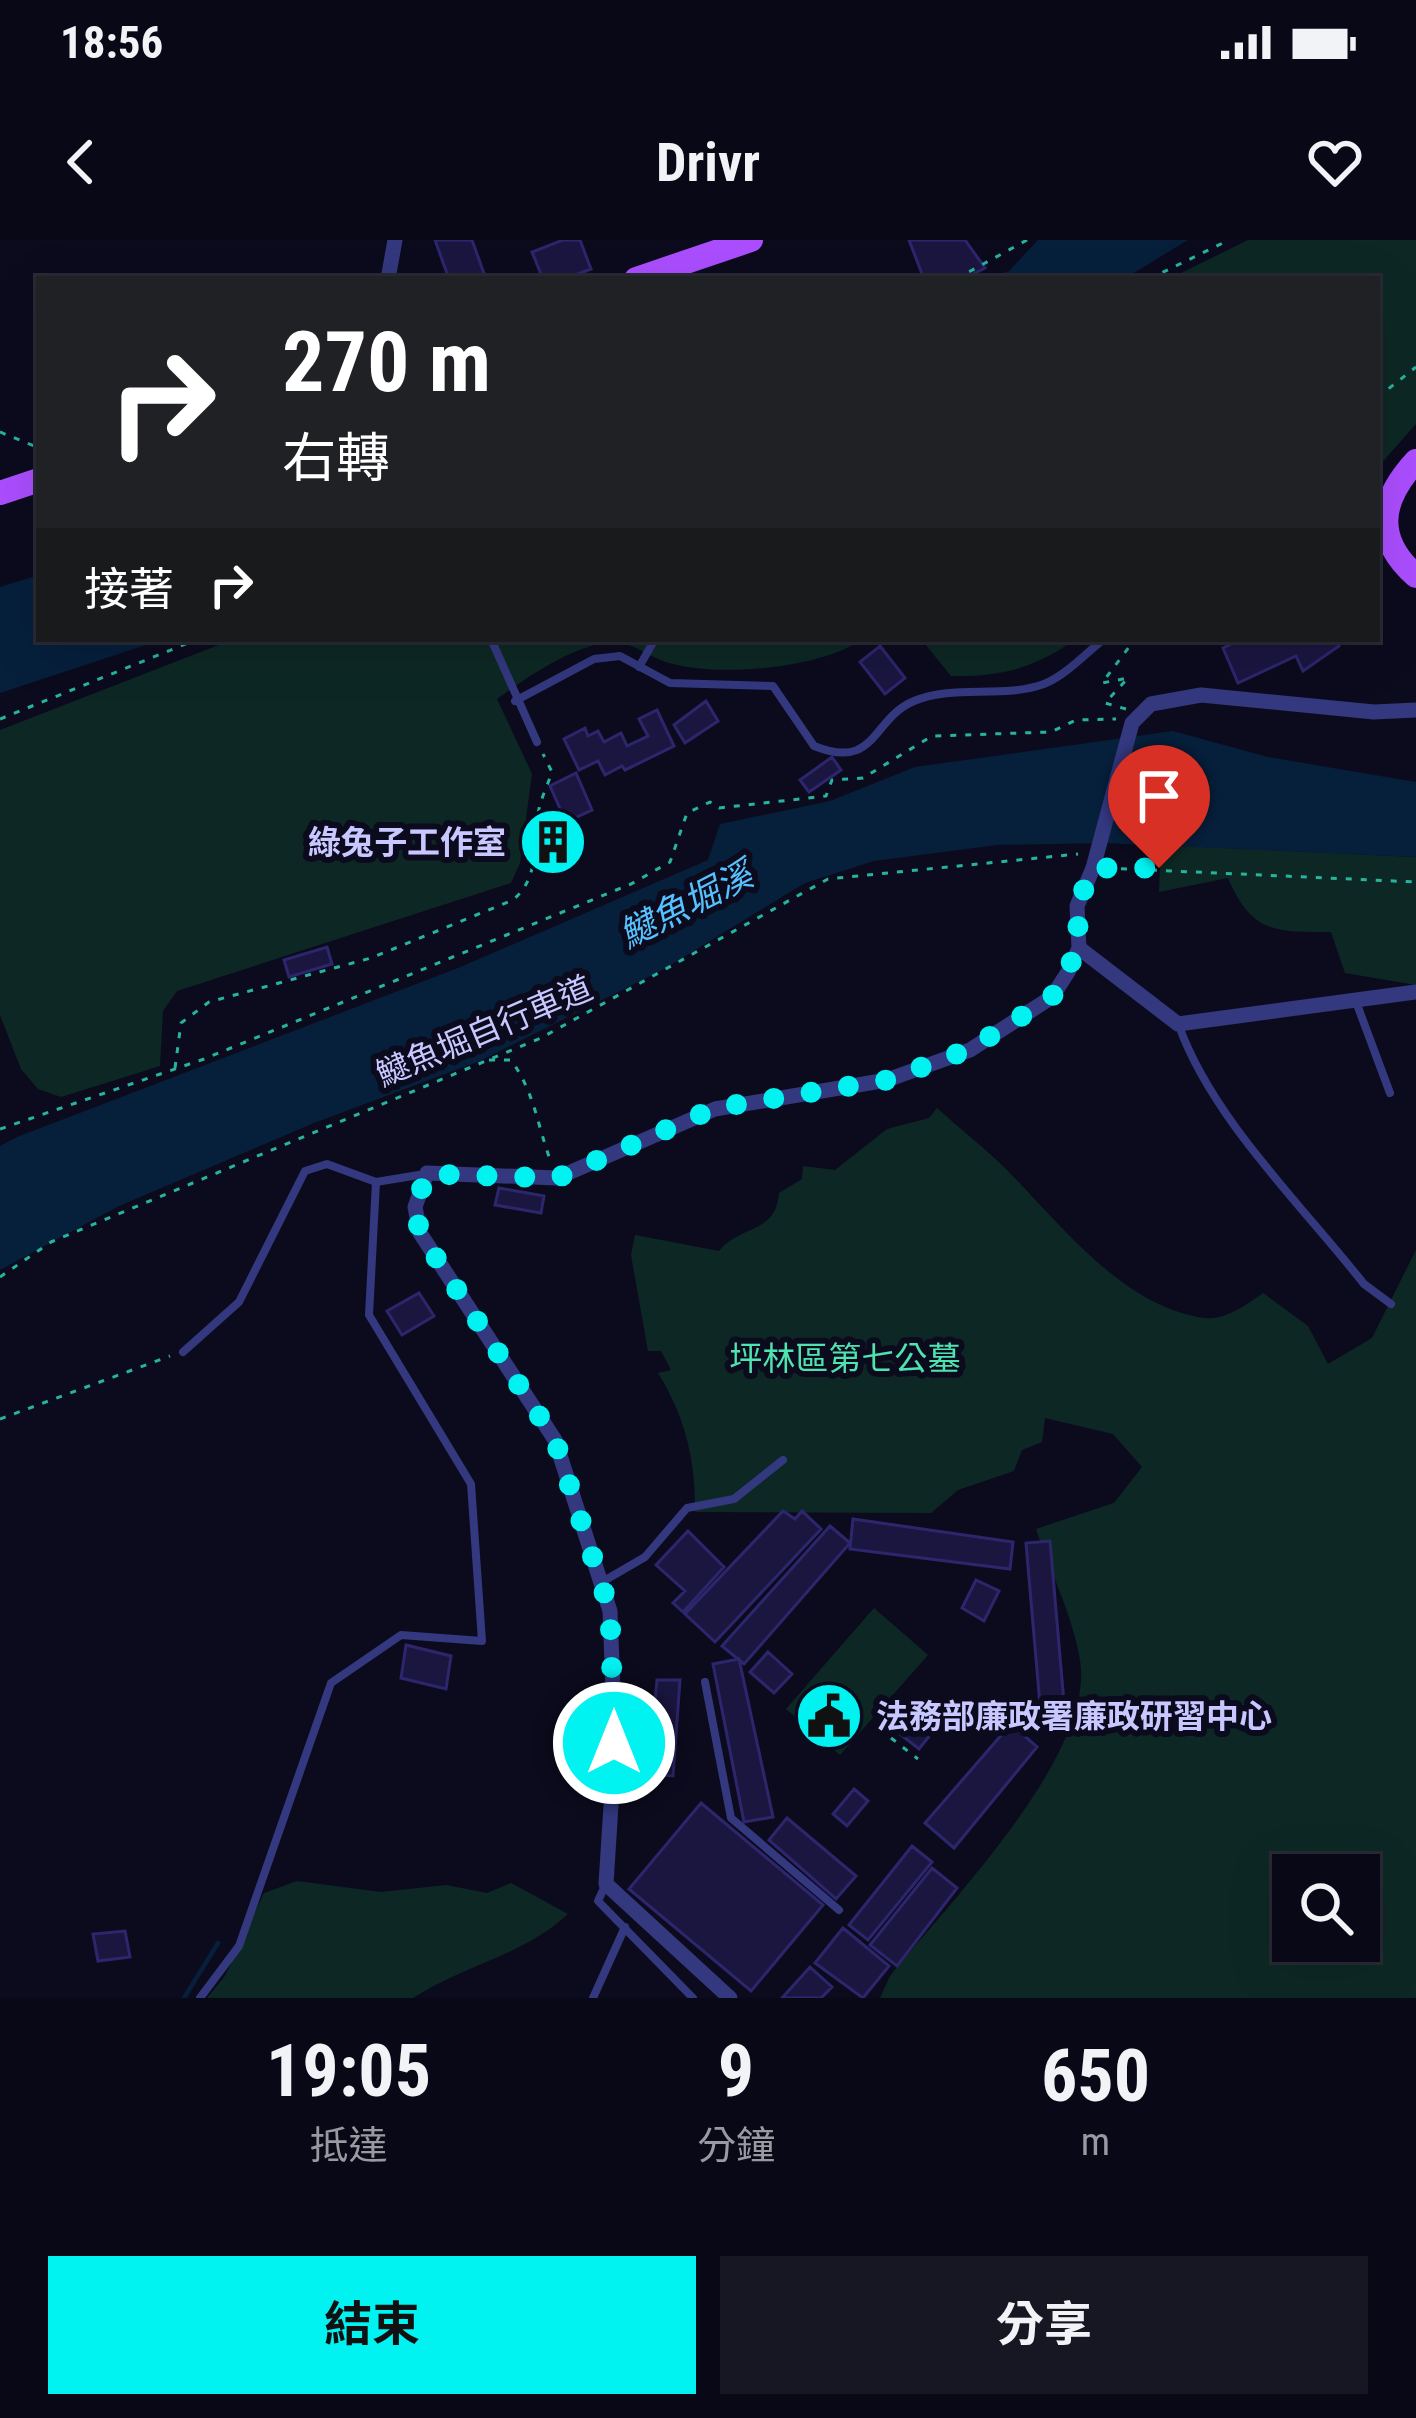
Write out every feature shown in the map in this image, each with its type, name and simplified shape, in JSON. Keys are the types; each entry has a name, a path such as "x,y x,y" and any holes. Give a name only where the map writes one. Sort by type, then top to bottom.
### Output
{"main road":[{"path":"645,276 751,240"},
{"path":"1416,461 1389,498 1380,524 1416,576"},
{"path":"0,493 36,481"}],"street":[{"path":"389,276 395,240"},
{"path":"730,1998 606,1884 614,1664 610,1611 555,1440 420,1233 415,1207 427,1174 557,1178 715,1108 887,1080 950,1058 1052,997 1079,948 1077,906 1093,868 1136,719 1151,704 1201,695 1374,712 1416,710"},
{"path":"1079,948 1178,1024 1416,992"}],"lane":[{"path":"492,642 536,742"},
{"path":"639,668 653,642"},
{"path":"515,701 594,659 620,656 670,683 773,686 814,746 851,753 866,746 908,703 933,694 995,692 1047,683 1100,642"},
{"path":"1355,998 1390,1093"},
{"path":"1178,1024 1191,1059 1218,1103 1364,1284 1391,1304"},
{"path":"183,1352 239,1302 305,1171 327,1164 376,1182 427,1174"},
{"path":"200,1998 239,1946 331,1683 401,1635 482,1641 471,1484 369,1315 376,1182"},
{"path":"600,1582 645,1557 687,1508 734,1499 783,1460"},
{"path":"705,1682 731,1818 839,1910"},
{"path":"606,1884 598,1901 693,1998"},
{"path":"593,1998 625,1927"}],"path":[{"path":"961,276 1027,240"},
{"path":"1155,276 1229,240"},
{"path":"1380,396 1416,367"},
{"path":"0,432 36,447"},
{"path":"0,719 191,642"},
{"path":"1134,642 1102,682 1128,678 1106,703 1136,719"},
{"path":"0,1129 175,1071 631,884 670,862 687,813 710,802 719,808 826,796 832,780 863,778 932,736 1051,732 1076,720 1136,719"},
{"path":"175,1071 181,1023 209,1002 371,958 513,900 528,887 539,808 552,772 536,742"},
{"name":"𩻸魚堀自行車道","path":"0,1276 51,1242 487,1060 623,997 828,879 1075,851 1093,868 1192,868 1416,882"},
{"path":"487,1060 511,1060 526,1080 557,1178"},
{"path":"0,1418 183,1352"},
{"path":"917,1707 943,1725"},
{"path":"891,1738 918,1759"}],"green space":[{"path":"1248,240 1416,240 1416,424 1380,465 1380,276 1175,276"},
{"path":"226,642 858,642 798,663 744,669 673,664 619,643 595,645 557,660 497,699 532,774 520,863 511,883 177,991 163,1011 160,1066 61,1097 38,1089 21,1069 0,1015 0,730"},
{"path":"923,642 1071,642 1017,669 951,676"},
{"path":"1161,845 1416,857 1416,985 1345,973 1331,932 1268,926 1246,910 1228,878 1159,892"},
{"name":"坪林區第七公墓","path":"937,1108 1120,1281 1174,1311 1204,1318 1235,1311 1263,1293 1308,1326 1328,1364 1372,1338 1416,1250 1416,1998 880,1998 890,1976 979,1870 1042,1783 1079,1698 1077,1643 1036,1529 1114,1503 1142,1467 1113,1434 1045,1418 1042,1442 1022,1450 1014,1471 958,1490 931,1513 695,1512 687,1440 658,1373 671,1370 661,1351 648,1351 631,1255 635,1235 719,1251 772,1216 779,1193 802,1179 803,1166 835,1170 887,1129 929,1118"},
{"path":"874,1608 928,1655 840,1755 786,1709"},
{"path":"297,1881 381,1892 446,1885 487,1893 511,1883 568,1914 532,1940 413,1998 207,1998 225,1976 264,1893"}],"water":[{"path":"1038,240 1188,240 1129,276 995,276 1009,271"},
{"path":"36,576 36,642 155,642 0,693 0,587"},
{"name":"𩻸魚堀溪","path":"1173,731 1268,757 1416,782 1416,857 1105,843 997,845 874,861 805,883 664,969 480,1061 314,1123 119,1206 0,1270 0,1146 17,1137 458,968 708,860 720,824 830,801 915,767"}],"building":[{"path":"435,240 472,240 485,276 448,276"},
{"path":"563,240 580,240 591,269 572,276 542,276 532,252"},
{"path":"909,240 965,240 985,268 969,276 923,276"},
{"path":"1236,642 1337,642 1339,646 1303,671 1296,656 1238,683 1223,648"},
{"path":"880,646 905,678 885,694 860,662"},
{"path":"706,701 718,721 685,743 674,725"},
{"path":"657,710 674,746 625,770 622,766 605,775 598,761 579,770 564,739 585,728 588,736 598,731 604,742 621,733 627,746 648,736 639,719"},
{"path":"832,757 841,770 809,792 800,780"},
{"path":"576,773 592,810 566,822 550,786"},
{"name":"綠兔子工作室","path":"557,827 567,849 548,858 538,835"},
{"path":"327,947 332,964 289,977 284,960"},
{"path":"499,1188 544,1196 541,1213 495,1205"},
{"path":"419,1293 434,1316 402,1335 387,1311"},
{"path":"783,1511 795,1519 802,1511 821,1529 715,1642 685,1614"},
{"path":"853,1519 1013,1542 1010,1569 850,1549"},
{"path":"830,1526 850,1543 744,1664 722,1646"},
{"path":"688,1531 724,1567 683,1612 673,1603 685,1591 656,1565"},
{"path":"1050,1541 1064,1703 1040,1705 1026,1543"},
{"path":"976,1580 999,1591 984,1621 962,1608"},
{"path":"406,1645 451,1656 446,1689 401,1678"},
{"path":"768,1652 792,1674 774,1693 750,1672"},
{"path":"739,1659 773,1817 744,1822 713,1664"},
{"path":"657,1680 680,1680 673,1776 648,1774"},
{"path":"913,1710 936,1728 919,1749 896,1731"},
{"path":"1011,1724 1037,1747 954,1848 925,1823"},
{"path":"854,1789 868,1801 847,1826 833,1814"},
{"path":"701,1803 823,1905 751,1991 629,1889"},
{"path":"787,1818 856,1876 836,1899 769,1840"},
{"path":"912,1846 932,1862 868,1940 849,1925"},
{"path":"932,1868 957,1888 897,1966 870,1945"},
{"path":"843,1928 889,1966 863,1998 815,1963"},
{"path":"125,1931 130,1957 98,1961 93,1934"},
{"path":"810,1967 832,1987 821,1998 782,1998"}],"waterway":[{"path":"184,1998 218,1943"}],"place":[{"name":"綠兔子工作室","path":"553,842"},
{"name":"法務部廉政署廉政研習中心","path":"829,1716"}],"route":[{"path":"614,1743 610,1611 555,1440 420,1233 415,1207 427,1174 557,1178 590,1168 715,1108 887,1080 931,1067 970,1049 1052,997 1079,948 1077,906 1093,868 1159,868"}]}
